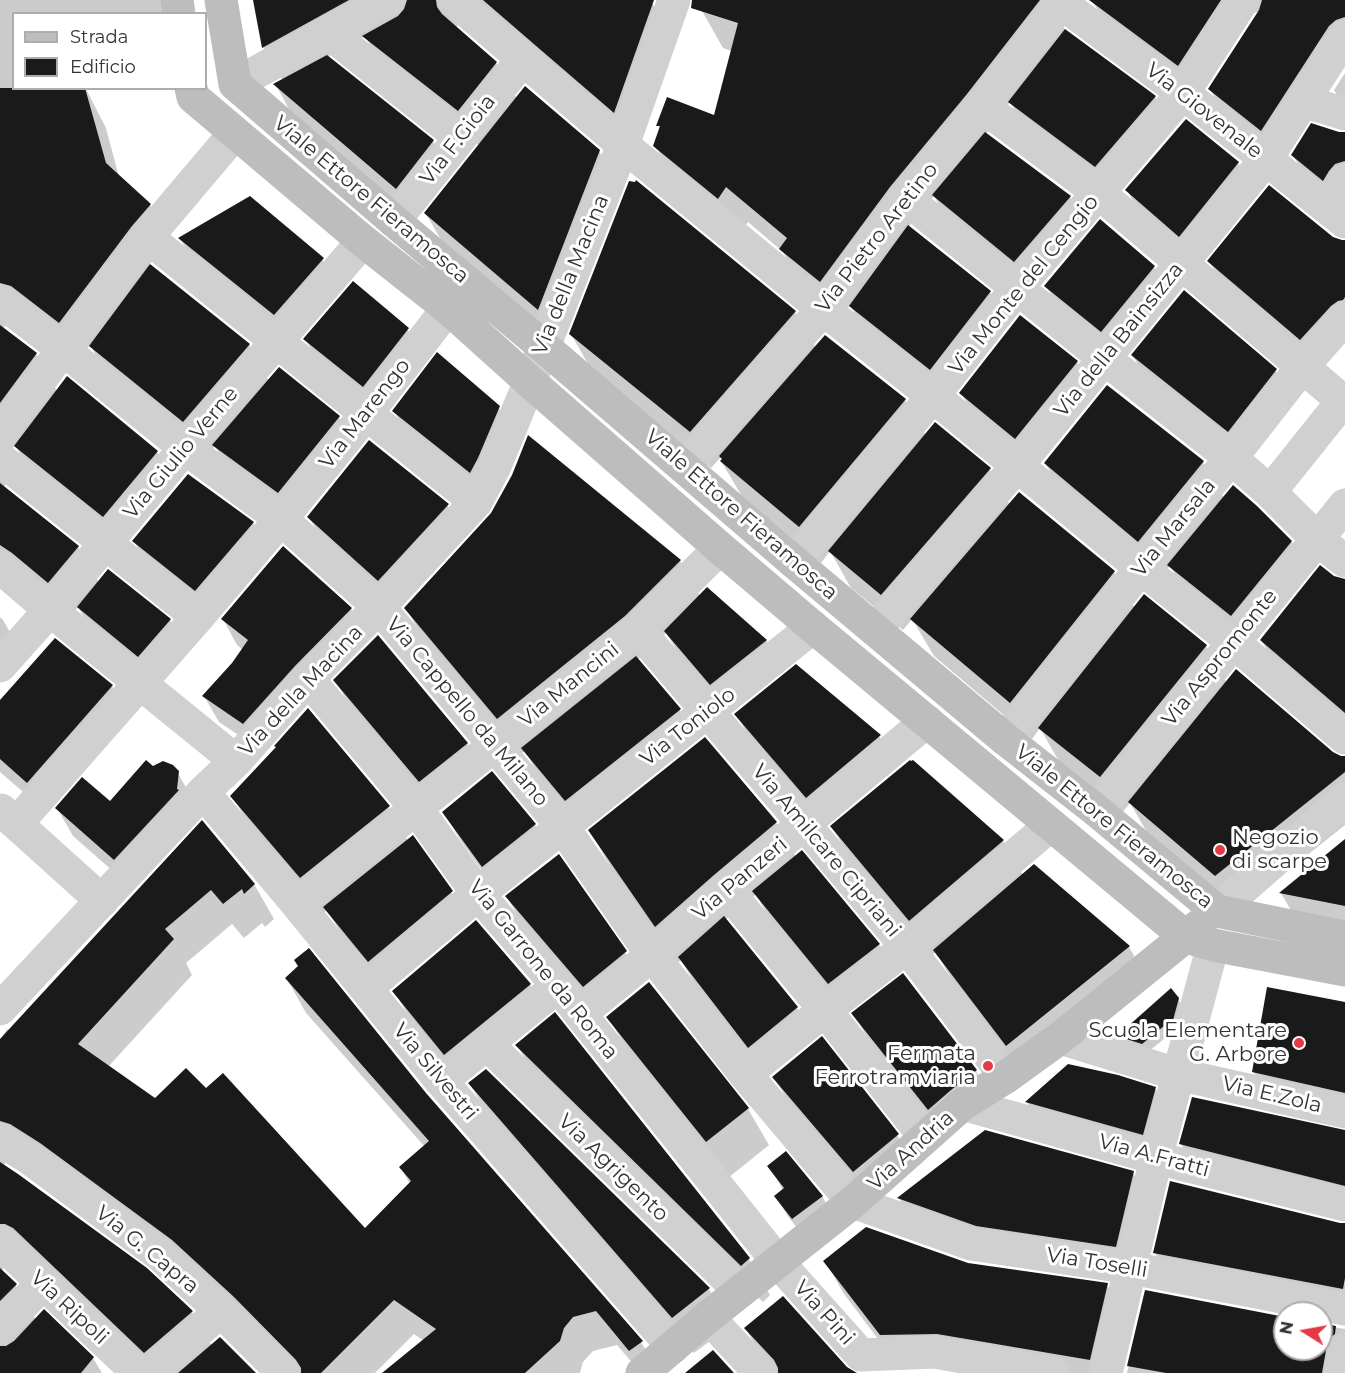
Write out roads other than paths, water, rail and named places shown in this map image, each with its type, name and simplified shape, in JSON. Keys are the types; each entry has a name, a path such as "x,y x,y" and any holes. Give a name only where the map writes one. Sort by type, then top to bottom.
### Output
{"main road":[{"path":"221,0 235,84"},
{"name":"Viale Ettore Fieramosca","path":"235,84 794,562 1005,739 1097,811 1217,911 1345,937"},
{"name":"Viale Ettore Fieramosca","path":"192,93 235,133 363,241 447,308 813,627 1051,825 1199,941 1345,970"},
{"name":"Via Andria","path":"642,1373 777,1261 853,1202 963,1104 1006,1077 1199,941 1217,911"}],"street":[{"path":"235,84 387,0"},
{"path":"454,0 623,145 1233,642 1345,738"},
{"name":"Via Monte del Cengio","path":"794,562 933,396 1017,288 1183,93 1243,0"},
{"name":"Via della Macina","path":"0,1009 203,792 236,761 308,679 380,607 476,502 495,466 544,347 623,145 671,1"},
{"name":"Via Giovenale","path":"1061,1 1183,93 1337,215"},
{"name":"Via Pietro Aretino","path":"684,467 823,309 905,198 982,106 1061,1"},
{"path":"328,33 460,137"},
{"name":"Via della Bainsizza","path":"876,630 1017,466 1266,159 1345,36"},
{"name":"Via F.Gioia","path":"394,221 523,59"},
{"path":"1303,102 1345,114"},
{"path":"982,106 1099,193 1344,401 1270,492"},
{"path":"0,434 147,237 235,133"},
{"path":"1337,215 1345,180"},
{"path":"905,198 1231,458 1345,561"},
{"path":"147,237 476,502"},
{"name":"Via Giulio Verne","path":"0,666 363,241"},
{"name":"Via Cappello da Milano","path":"0,301 185,448 281,519 380,607 562,826 652,955 745,1074 853,1202"},
{"name":"Via Marengo","path":"8,816 140,682 198,617 366,414 447,308"},
{"name":"Via Marsala","path":"1005,739 1302,367 1345,318"},
{"path":"0,459 198,617"},
{"name":"Via Aspromonte","path":"1097,811 1345,505"},
{"name":"Via Mancini","path":"297,904 638,630 720,548"},
{"path":"0,567 236,761"},
{"name":"Via Toniolo","path":"366,988 562,826 813,627"},
{"name":"Via Amilcare Cipriani","path":"638,630 907,947 1006,1077"},
{"name":"Via Garrone da Roma","path":"308,679 416,808 478,894 558,986 777,1261"},
{"name":"Via Panzeri","path":"580,1014 927,721"},
{"name":"Via Silvestri","path":"203,792 441,1081 673,1347"},
{"path":"1217,911 1345,799"},
{"path":"8,816 102,901"},
{"path":"745,1074 907,947 1051,825"},
{"path":"726,889 925,1137"},
{"path":"1106,1373 1177,1074 1199,941"},
{"path":"441,1081 558,986"},
{"name":"Via E.Zola","path":"1060,1038 1177,1074 1345,1112"},
{"name":"Via Agrigento","path":"487,1044 740,1291"},
{"name":"Via A.Fratti","path":"963,1104 1156,1158 1345,1205"},
{"name":"Via G. Capra","path":"0,1140 159,1254 221,1311 283,1373"},
{"name":"Via Toselli","path":"853,1202 971,1244 1131,1268 1345,1309"},
{"name":"Via Ripoli","path":"0,1242 138,1373"},
{"name":"Via Pini","path":"777,1261 852,1364 934,1352 1053,1373"},
{"path":"0,1329 42,1283"},
{"path":"150,1373 221,1311"},
{"path":"708,1317 760,1373"},
{"path":"1340,1373 1345,1348"}],"place":[{"name":"Negozio di scarpe","path":"1220,850"},
{"name":"Scuola Elementare G. Arbore","path":"1299,1043"},
{"name":"Fermata Ferrotramviaria","path":"988,1066"}]}
